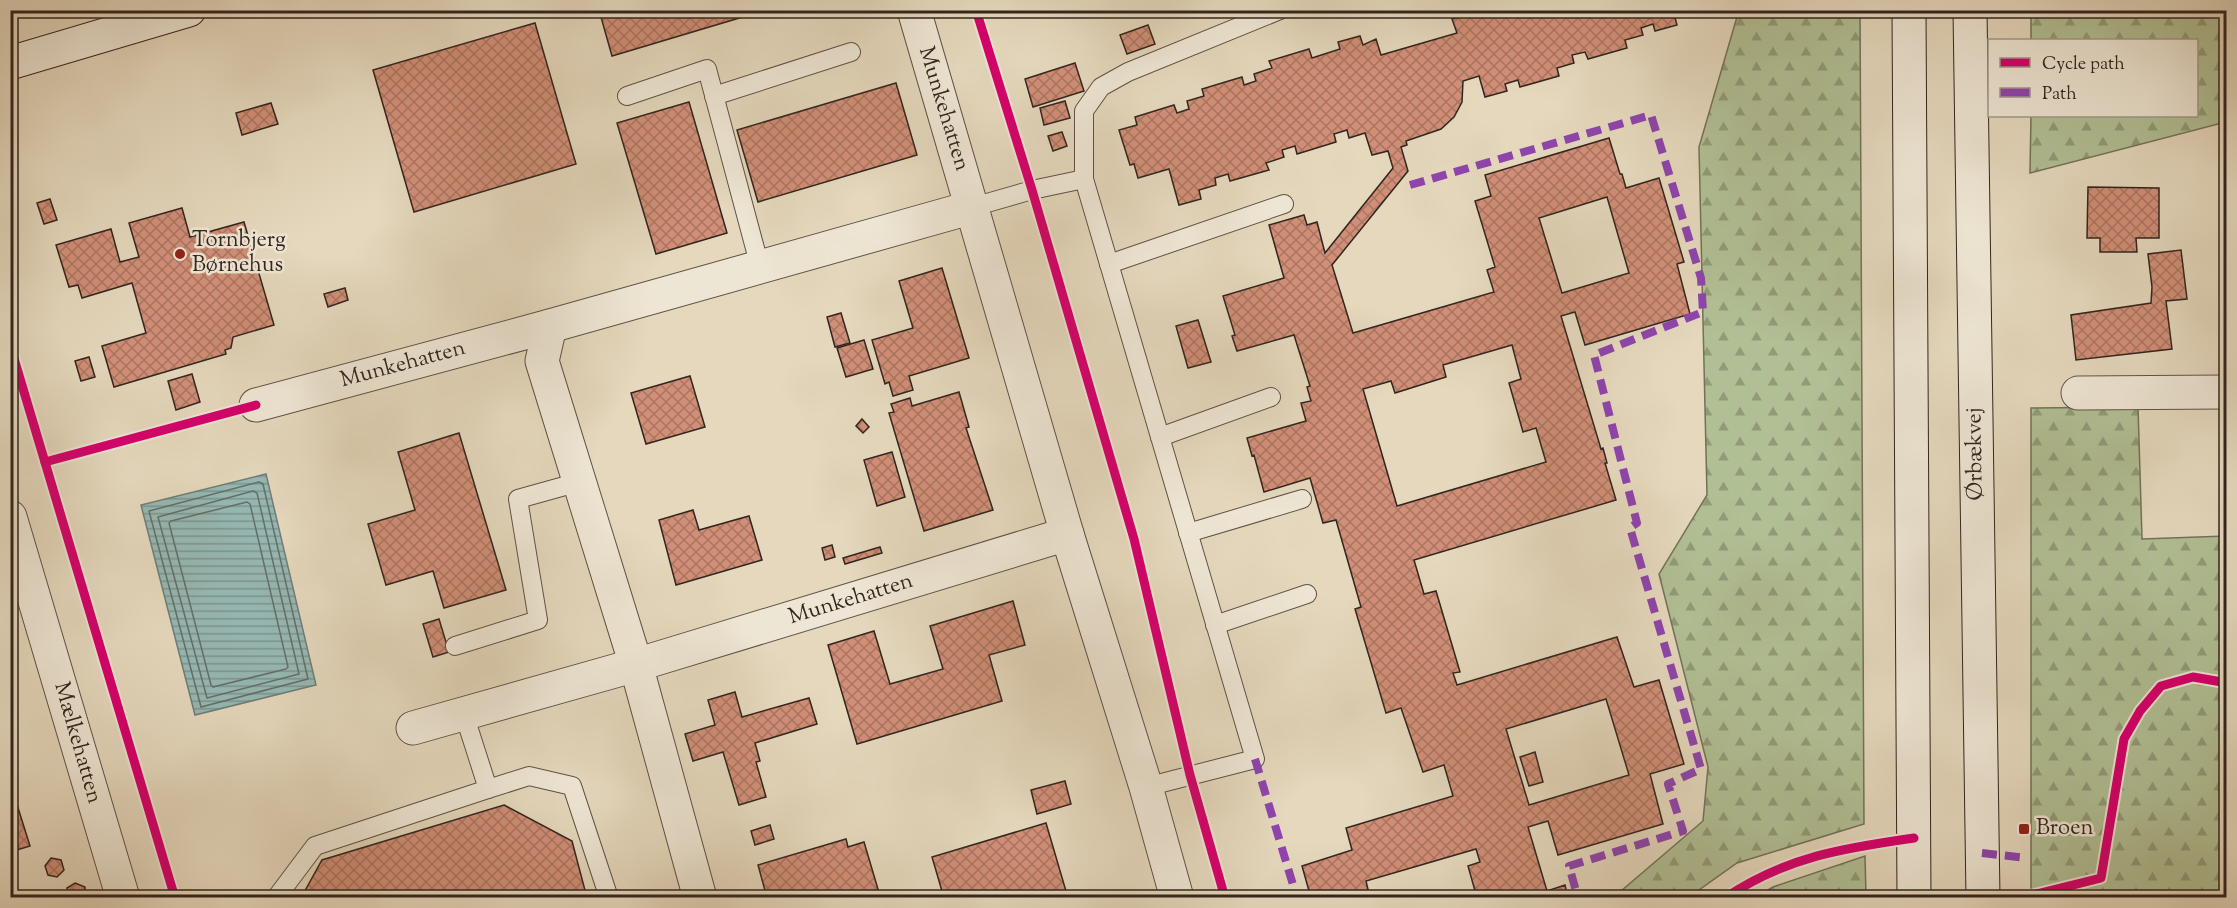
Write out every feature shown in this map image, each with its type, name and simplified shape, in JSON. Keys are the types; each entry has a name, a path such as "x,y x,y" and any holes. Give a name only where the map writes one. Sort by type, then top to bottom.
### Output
{"street":[{"path":"10,63 189,10"},
{"name":"Munkehatten","path":"914,10 1067,534 1146,787 1177,897"},
{"path":"1909,10 1914,897"},
{"name":"Ørbækvej","path":"1970,10 1983,897"},
{"name":"Munkehatten","path":"256,405 550,326 973,207"},
{"path":"550,326 542,361 636,665 700,897"},
{"path":"2078,393 2226,392"},
{"name":"Mælkehatten","path":"10,517 21,592 123,897"},
{"name":"Munkehatten","path":"413,728 636,665 1067,534"}],"lane":[{"path":"1146,787 1255,759 1084,179 1084,111 1101,87 1128,72 1280,10"},
{"path":"714,96 851,52"},
{"path":"627,96 707,69 760,267"},
{"path":"973,207 1032,190 1084,179"},
{"path":"1109,264 1284,204"},
{"path":"1160,436 1271,397"},
{"path":"455,646 538,620 518,499 579,482"},
{"path":"1188,533 1302,500"},
{"path":"1215,625 1307,594"},
{"path":"464,714 488,789"},
{"path":"276,897 315,846 529,776 573,786 609,897"}],"green space":[{"path":"1739,10 1860,11 1864,824 1737,863 1689,897 1614,897 1703,821 1708,767 1659,574 1707,495 1699,147"},
{"path":"2031,11 2226,11 2226,122 2030,173 2031,117 2198,117 2198,39 2031,39"},
{"path":"2138,407 2142,539 2226,536 2226,897 2031,898 2031,408"},
{"path":"1865,856 1866,897 1756,897 1773,887"}],"water":[{"path":"266,474 316,685 195,715 141,505"}],"building":[{"path":"599,10 766,10 612,56"},
{"path":"1463,10 1673,10 1677,25 1655,31 1653,24 1641,28 1643,35 1625,40 1627,48 1588,59 1585,52 1572,55 1574,63 1557,68 1559,76 1520,87 1518,80 1505,84 1507,91 1485,97 1479,76 1463,81 1462,102 1454,117 1441,129 1406,141 1407,145 1401,147 1408,171 1332,265 1353,333 1494,292 1487,270 1495,267 1475,201 1491,196 1485,175 1609,138 1626,188 1659,178 1684,262 1677,264 1690,314 1585,345 1575,312 1561,316 1601,449 1603,448 1616,500 1414,560 1424,594 1436,591 1460,672 1453,673 1457,685 1617,637 1634,687 1659,680 1684,764 1650,774 1663,824 1558,855 1548,821 1528,827 1547,891 1565,885 1568,898 1477,898 1468,866 1480,862 1476,849 1366,881 1370,898 1311,898 1302,866 1352,850 1346,828 1453,796 1444,765 1423,772 1401,708 1386,713 1355,609 1361,607 1336,520 1323,523 1310,478 1264,492 1247,438 1306,421 1301,403 1311,401 1307,387 1310,386 1294,335 1237,351 1232,336 1235,335 1223,296 1284,278 1269,225 1304,215 1307,225 1317,222 1325,253 1393,168 1388,151 1372,155 1365,133 1349,138 1347,130 1334,134 1336,142 1297,154 1295,146 1282,150 1284,157 1266,163 1269,170 1230,181 1228,174 1215,178 1216,185 1199,190 1201,199 1179,205 1169,169 1138,178 1134,164 1130,165 1119,130 1137,125 1135,117 1174,105 1177,113 1189,109 1187,101 1204,96 1202,89 1242,77 1244,85 1256,81 1254,74 1272,68 1269,61 1309,49 1312,58 1340,49 1338,42 1360,36 1363,45 1376,39 1381,55 1457,33 1452,19 1464,16","holes":["1607,197 1629,273 1562,293 1539,218","1512,345 1521,379 1509,383 1523,432 1536,428 1546,462 1397,506 1363,389 1391,381 1395,393 1446,377 1443,365","1606,699 1629,775 1529,805 1506,729"]},
{"path":"535,23 576,164 414,212 373,70"},
{"path":"1148,25 1155,44 1127,54 1120,35"},
{"path":"1075,63 1084,91 1033,107 1025,79"},
{"path":"896,83 917,155 758,202 737,130"},
{"path":"1065,101 1070,118 1044,125 1040,108"},
{"path":"689,102 727,233 656,254 617,123"},
{"path":"271,103 278,124 242,135 236,113"},
{"path":"1062,132 1067,146 1053,151 1048,136"},
{"path":"2088,187 2159,188 2159,238 2136,238 2137,252 2100,252 2100,238 2087,238"},
{"path":"50,199 57,220 44,224 37,203"},
{"path":"182,208 190,237 244,222 274,325 233,337 231,348 225,350 226,354 114,387 102,346 146,333 132,283 82,298 78,285 69,287 56,245 111,229 120,262 139,257 129,223"},
{"path":"2181,250 2187,299 2166,301 2172,349 2076,360 2071,315 2151,303 2152,287 2148,254"},
{"path":"942,268 969,358 909,376 913,390 893,396 889,382 885,384 872,340 913,328 899,281"},
{"path":"345,288 348,300 328,307 324,294"},
{"path":"841,313 850,343 835,347 827,317"},
{"path":"1198,320 1211,362 1188,368 1176,326"},
{"path":"864,340 873,369 846,377 837,348"},
{"path":"89,357 95,377 81,381 75,361"},
{"path":"192,374 200,402 176,410 168,381"},
{"path":"690,376 705,427 646,444 631,393"},
{"path":"959,392 969,427 966,428 993,510 924,531 889,413 894,412 891,404 910,398 912,406"},
{"path":"862,419 869,427 863,433 856,426"},
{"path":"459,433 506,590 444,608 433,571 386,585 368,524 415,510 398,452"},
{"path":"892,452 905,497 877,506 864,460"},
{"path":"693,510 699,530 749,516 762,560 676,585 659,520"},
{"path":"832,545 835,557 825,560 822,548"},
{"path":"880,547 882,553 845,564 843,558"},
{"path":"1013,601 1025,645 989,655 1002,701 857,744 828,645 874,631 890,684 943,669 930,626"},
{"path":"439,619 449,652 433,657 423,624"},
{"path":"735,692 742,717 809,698 817,724 755,743 760,761 756,762 766,797 739,805 723,752 693,761 685,734 715,725 708,700"},
{"path":"10,728 17,751 10,753"},
{"path":"1535,752 1543,782 1529,786 1520,757"},
{"path":"1065,781 1071,804 1037,814 1031,790"},
{"path":"14,795 30,846 10,852 10,796"},
{"path":"504,805 572,841 587,898 301,898 322,860"},
{"path":"1046,823 1068,898 944,898 932,857"},
{"path":"770,825 774,839 755,845 751,831"},
{"path":"846,839 848,847 864,842 880,896 874,898 767,898 758,865"},
{"path":"51,858 61,860 64,870 57,877 48,875 45,866"},
{"path":"75,883 85,887 85,898 67,898 67,888"}],"marked path":[{"path":"1410,185 1651,115 1701,278 1703,312 1594,355 1637,523 1630,528 1701,769 1668,784 1683,831 1569,866 1578,898"},
{"path":"1255,759 1297,898"},
{"path":"1982,853 2026,858"}],"cycle path":[{"path":"976,10 1032,190 1134,539 1190,775 1225,898"},
{"path":"10,345 175,898"},
{"path":"45,462 256,405"},
{"path":"2021,898 2101,878 2124,739 2140,711 2161,686 2193,677 2222,682 2226,685"},
{"path":"1725,898 1770,873 1816,856 1914,838"}],"place":[{"name":"Tornbjerg Børnehus","path":"180,254"},
{"name":"Broen","path":"2024,829"}]}
